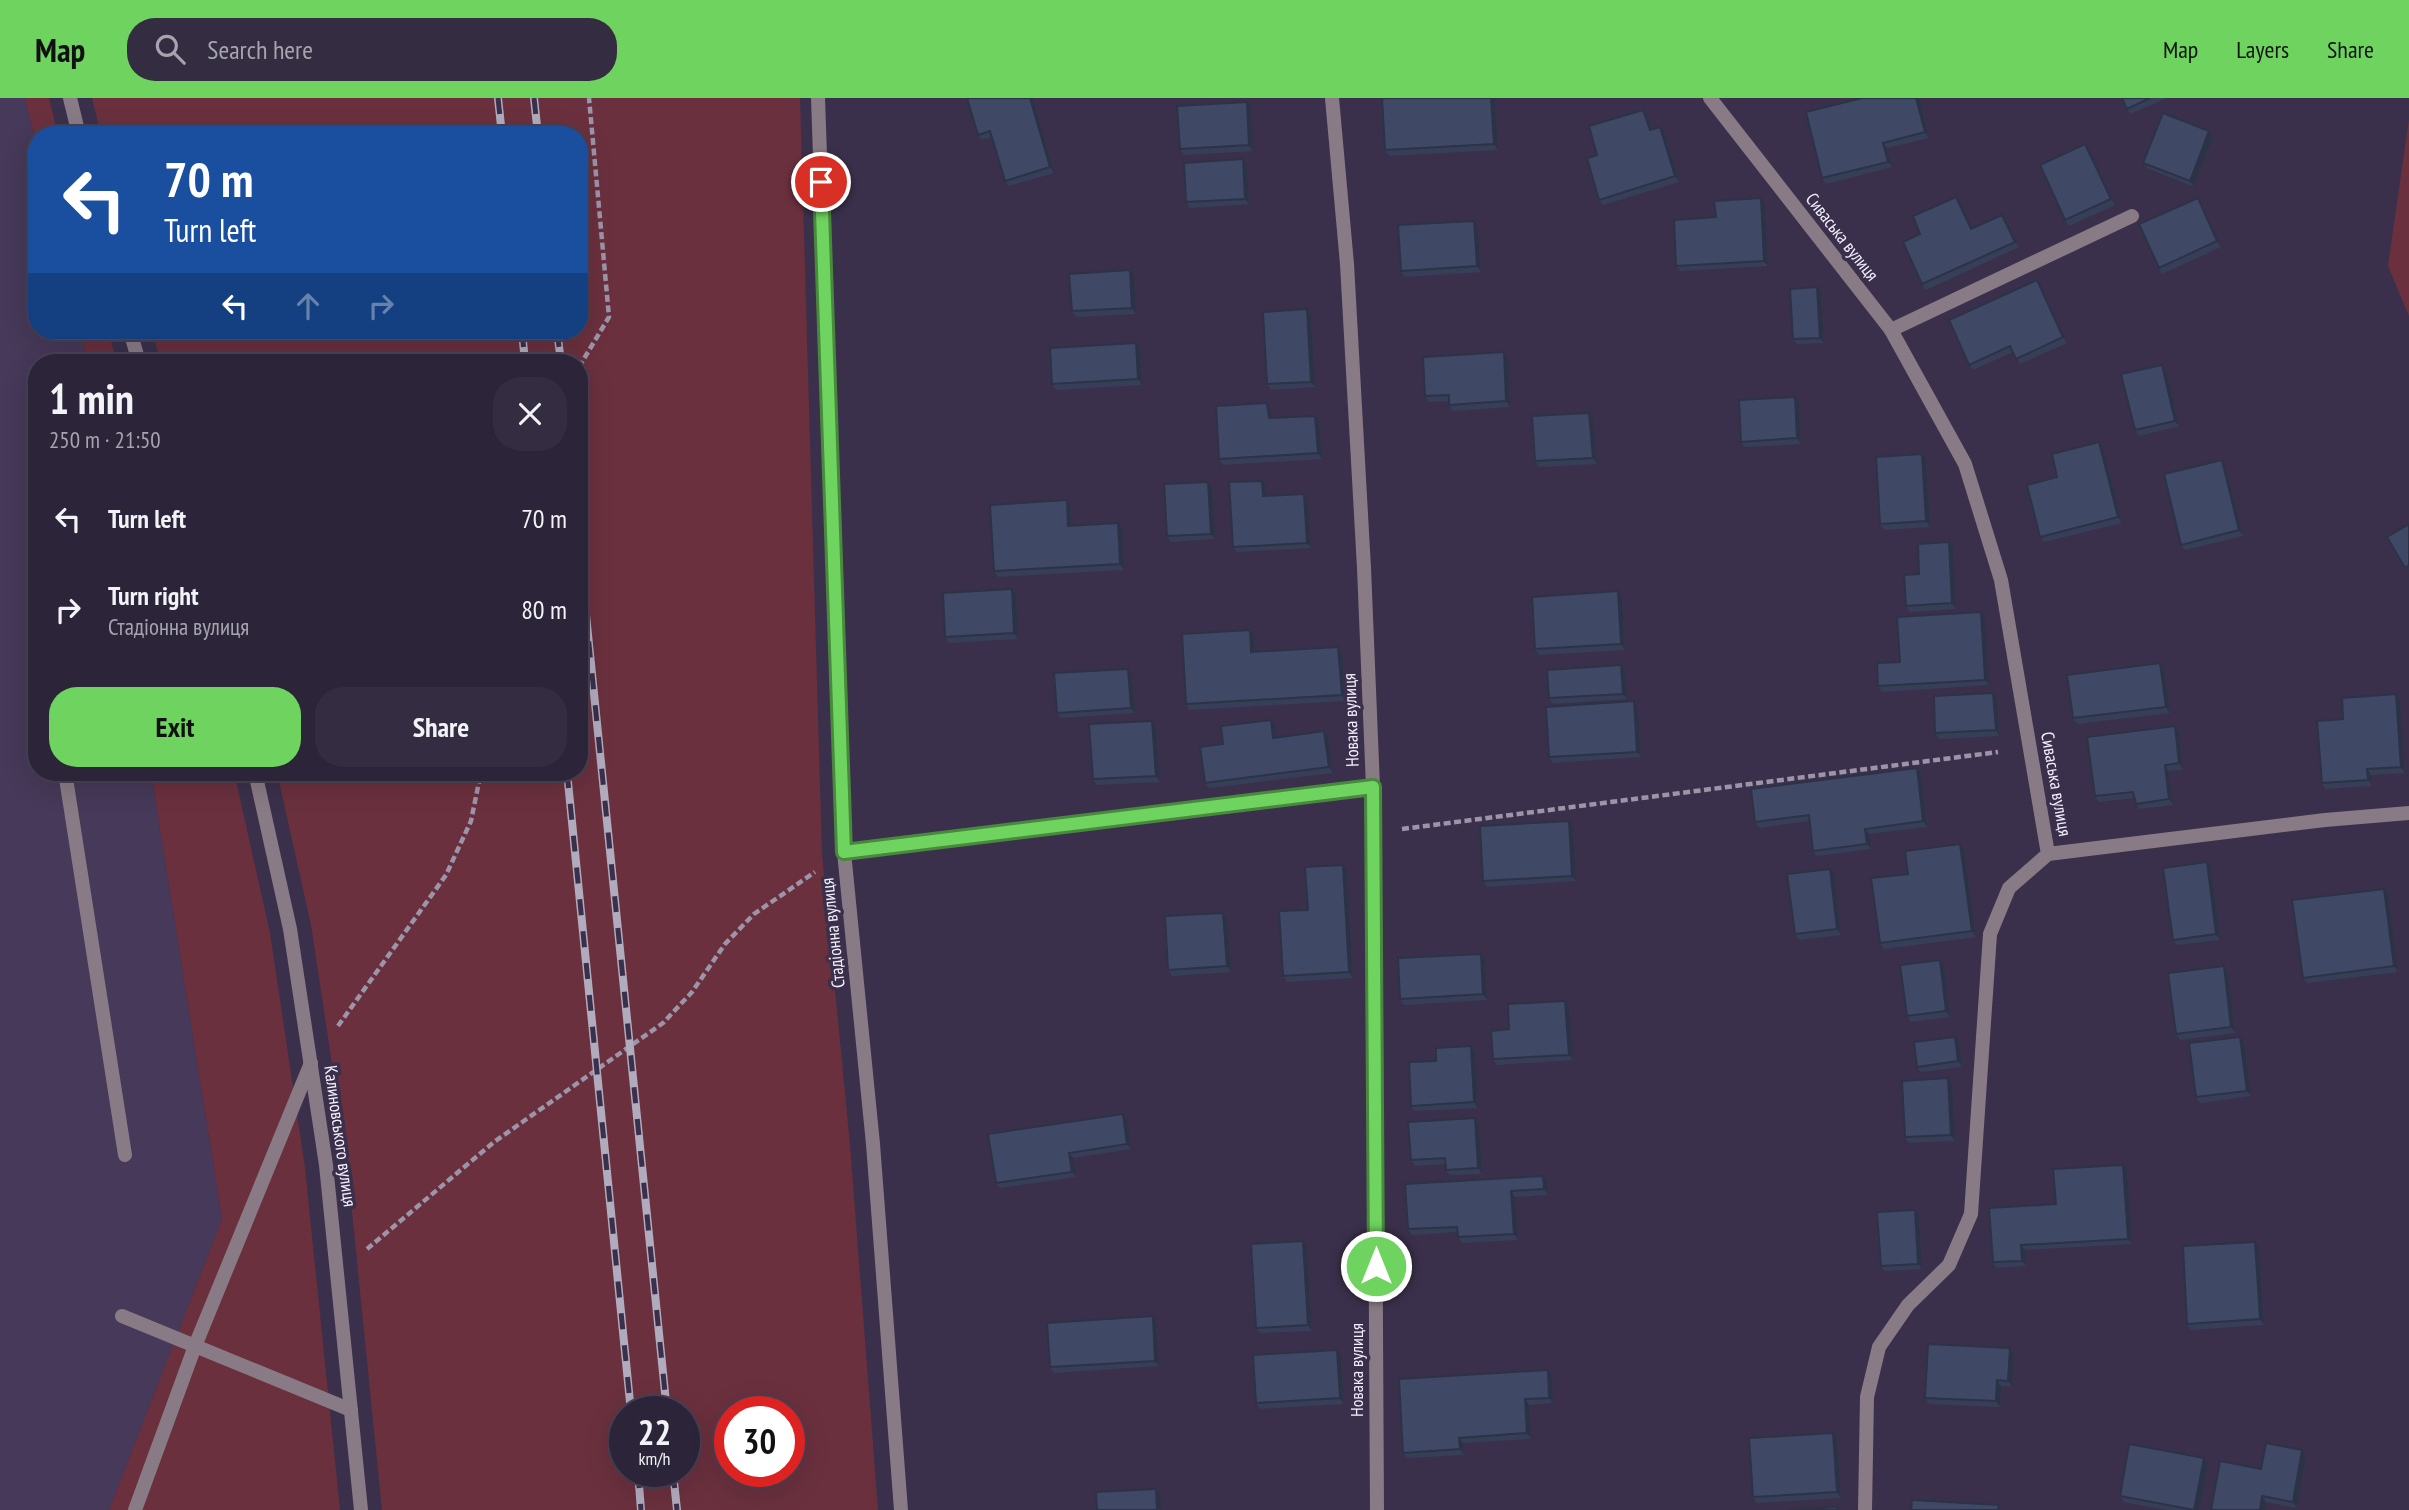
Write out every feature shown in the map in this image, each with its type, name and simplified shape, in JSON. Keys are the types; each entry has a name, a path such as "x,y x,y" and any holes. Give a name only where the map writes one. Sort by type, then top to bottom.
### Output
{"street":[{"path":"70,98 77,126"},
{"name":"Стадіонна вулиця","path":"818,98 844,852 873,1144 901,1510"},
{"name":"Новака вулиця","path":"1332,98 1348,278 1373,787 1377,1510"},
{"name":"Сиваська вулиця","path":"1710,98 1891,330 1965,464 2001,580 2048,854 2009,888 1990,934 1971,1213 1949,1265 1908,1305 1880,1347 1867,1397 1865,1510"},
{"path":"1891,330 2132,216"},
{"path":"66,781 125,1155"},
{"name":"Калиновського вулиця","path":"257,781 290,929 326,1165 361,1510"},
{"path":"844,852 1373,787"},
{"path":"2048,854 2325,820 2409,813"},
{"path":"135,1510 195,1346 311,1063"},
{"path":"122,1316 351,1410"}],"path":[{"path":"587,354 609,317 589,98"},
{"path":"1373,832 2030,748"},
{"path":"311,1063 446,876 471,821 479,781"},
{"path":"337,1275 494,1142 663,1023 692,992 725,944 754,914 844,852"}],"shaded area":[{"path":"0,98 25,98 32,126 28,126 28,340 82,340 85,354 28,354 28,781 152,781 222,1219 109,1510 0,1510"},
{"path":"25,98 49,98 56,126 32,126"},
{"path":"92,98 800,98 822,855 850,1145 878,1510 382,1510 347,1162 311,925 279,781 588,781 588,354 159,354 155,340 588,340 588,126 99,126"},
{"path":"2409,119 2409,316 2388,266"},
{"path":"82,340 111,340 115,354 85,354"},
{"path":"152,781 236,781 270,933 305,1168 340,1510 109,1510 222,1219"}],"building":[{"path":"967,98 1030,98 1050,167 1005,181 990,131 978,135"},
{"path":"1382,98 1491,98 1494,144 1385,150"},
{"path":"1862,98 1916,98 1925,132 1883,143 1888,162 1822,178 1806,112"},
{"path":"2122,98 2150,98 2127,109"},
{"path":"1247,102 1249,145 1180,149 1177,106"},
{"path":"1643,110 1650,130 1660,127 1675,176 1599,200 1587,158 1597,155 1589,126"},
{"path":"2163,113 2209,131 2190,181 2143,163"},
{"path":"2085,144 2111,199 2065,220 2040,165"},
{"path":"1243,159 1245,199 1186,202 1184,163"},
{"path":"1956,197 1971,229 2002,215 2015,242 1922,284 1903,242 1920,234 1913,216"},
{"path":"1761,198 1764,261 1676,266 1674,220 1716,217 1714,201"},
{"path":"2198,198 2217,241 2159,268 2139,224"},
{"path":"1474,221 1477,266 1401,271 1398,225"},
{"path":"1130,270 1132,308 1072,311 1069,274"},
{"path":"2037,280 2063,337 2016,359 2010,346 1969,365 1949,320"},
{"path":"1817,287 1820,338 1793,339 1790,289"},
{"path":"1307,309 1311,382 1267,384 1263,312"},
{"path":"1136,343 1138,379 1052,384 1050,348"},
{"path":"1504,352 1506,401 1449,405 1449,395 1425,396 1423,357"},
{"path":"2162,365 2175,421 2135,430 2121,374"},
{"path":"1795,397 1797,438 1741,442 1739,400"},
{"path":"1267,403 1269,418 1315,416 1318,453 1219,459 1216,406"},
{"path":"1589,413 1593,458 1535,461 1532,416"},
{"path":"2099,442 2118,517 2040,537 2027,485 2057,477 2052,454"},
{"path":"1922,454 1926,521 1880,524 1876,457"},
{"path":"2222,460 2239,530 2181,545 2164,474"},
{"path":"1262,481 1263,496 1304,494 1307,543 1233,547 1229,482"},
{"path":"1208,482 1211,534 1167,536 1164,484"},
{"path":"1067,500 1068,526 1118,523 1120,564 994,571 990,505"},
{"path":"2409,524 2409,565 2405,568 2387,537"},
{"path":"1949,542 1952,603 1906,606 1904,575 1919,574 1918,544"},
{"path":"1012,589 1014,633 945,637 943,593"},
{"path":"1618,591 1621,644 1535,649 1532,597"},
{"path":"1981,612 1985,680 1878,686 1877,663 1900,662 1897,617"},
{"path":"1250,630 1251,652 1338,647 1342,695 1186,704 1182,634"},
{"path":"2160,663 2166,707 2073,718 2067,675"},
{"path":"1621,665 1623,694 1549,698 1547,670"},
{"path":"1128,669 1131,708 1057,713 1054,673"},
{"path":"1993,693 1996,730 1935,733 1934,696"},
{"path":"2396,694 2401,767 2367,769 2368,780 2322,783 2317,721 2343,719 2342,698"},
{"path":"1634,701 1637,752 1549,757 1546,707"},
{"path":"1271,720 1273,738 1324,731 1329,767 1205,783 1200,747 1223,744 1221,726"},
{"path":"1152,721 1156,776 1093,779 1089,724"},
{"path":"2175,726 2179,763 2165,765 2169,799 2136,804 2133,792 2095,796 2087,737"},
{"path":"1917,768 1923,821 1865,829 1867,844 1813,851 1809,815 1755,822 1751,789"},
{"path":"1569,821 1572,876 1483,881 1480,826"},
{"path":"1960,844 1972,931 1880,943 1871,878 1908,874 1905,851"},
{"path":"2207,862 2216,934 2173,940 2163,868"},
{"path":"1343,865 1349,972 1283,976 1279,911 1308,910 1305,867"},
{"path":"1830,869 1837,929 1795,934 1787,874"},
{"path":"2384,889 2394,966 2303,978 2292,900"},
{"path":"1223,913 1227,966 1168,970 1165,916"},
{"path":"1481,954 1483,994 1400,999 1398,958"},
{"path":"1940,960 1946,1011 1907,1016 1900,965"},
{"path":"2224,966 2231,1027 2176,1034 2168,973"},
{"path":"1565,1001 1569,1055 1493,1059 1491,1031 1509,1029 1508,1004"},
{"path":"1955,1037 1958,1061 1917,1067 1914,1042"},
{"path":"2240,1037 2247,1091 2196,1097 2189,1043"},
{"path":"1471,1046 1474,1102 1411,1106 1409,1062 1436,1061 1436,1048"},
{"path":"1948,1078 1951,1135 1905,1137 1902,1081"},
{"path":"1123,1114 1127,1144 1069,1153 1072,1172 996,1183 988,1134"},
{"path":"1475,1118 1478,1168 1446,1170 1445,1158 1411,1160 1408,1122"},
{"path":"2123,1165 2128,1239 2021,1245 2022,1261 1993,1262 1989,1208 2056,1204 2053,1169"},
{"path":"1543,1176 1544,1189 1511,1191 1514,1234 1458,1237 1457,1227 1408,1229 1405,1184"},
{"path":"1915,1210 1918,1264 1881,1266 1877,1212"},
{"path":"1303,1241 1308,1325 1256,1328 1251,1244"},
{"path":"2255,1242 2260,1319 2187,1324 2183,1246"},
{"path":"1153,1316 1155,1361 1050,1367 1047,1323"},
{"path":"1928,1344 2010,1348 2008,1381 1997,1380 1996,1401 1925,1398"},
{"path":"1337,1350 1340,1398 1256,1403 1253,1355"},
{"path":"1548,1370 1549,1398 1525,1399 1527,1433 1459,1438 1460,1449 1403,1453 1399,1379"},
{"path":"1833,1433 1837,1492 1753,1497 1749,1438"},
{"path":"2266,1443 2302,1450 2293,1502 2262,1496 2260,1510 2211,1510 2220,1461 2261,1469"},
{"path":"2129,1444 2204,1458 2194,1510 2120,1496"},
{"path":"1156,1489 1157,1510 1097,1510 1096,1492"},
{"path":"1912,1500 1999,1505 1998,1510 1911,1510"},
{"path":"1838,1507 1838,1510 1790,1510"}],"railway":[{"path":"498,98 501,126"},
{"path":"534,98 537,126"},
{"path":"523,340 524,354"},
{"path":"558,340 560,354"},
{"path":"588,635 665,1396"},
{"path":"568,781 629,1396"},
{"path":"639,1487 641,1510"},
{"path":"675,1487 677,1510"}],"route":[{"path":"821,182 844,852 1373,787 1376,1266"}]}
